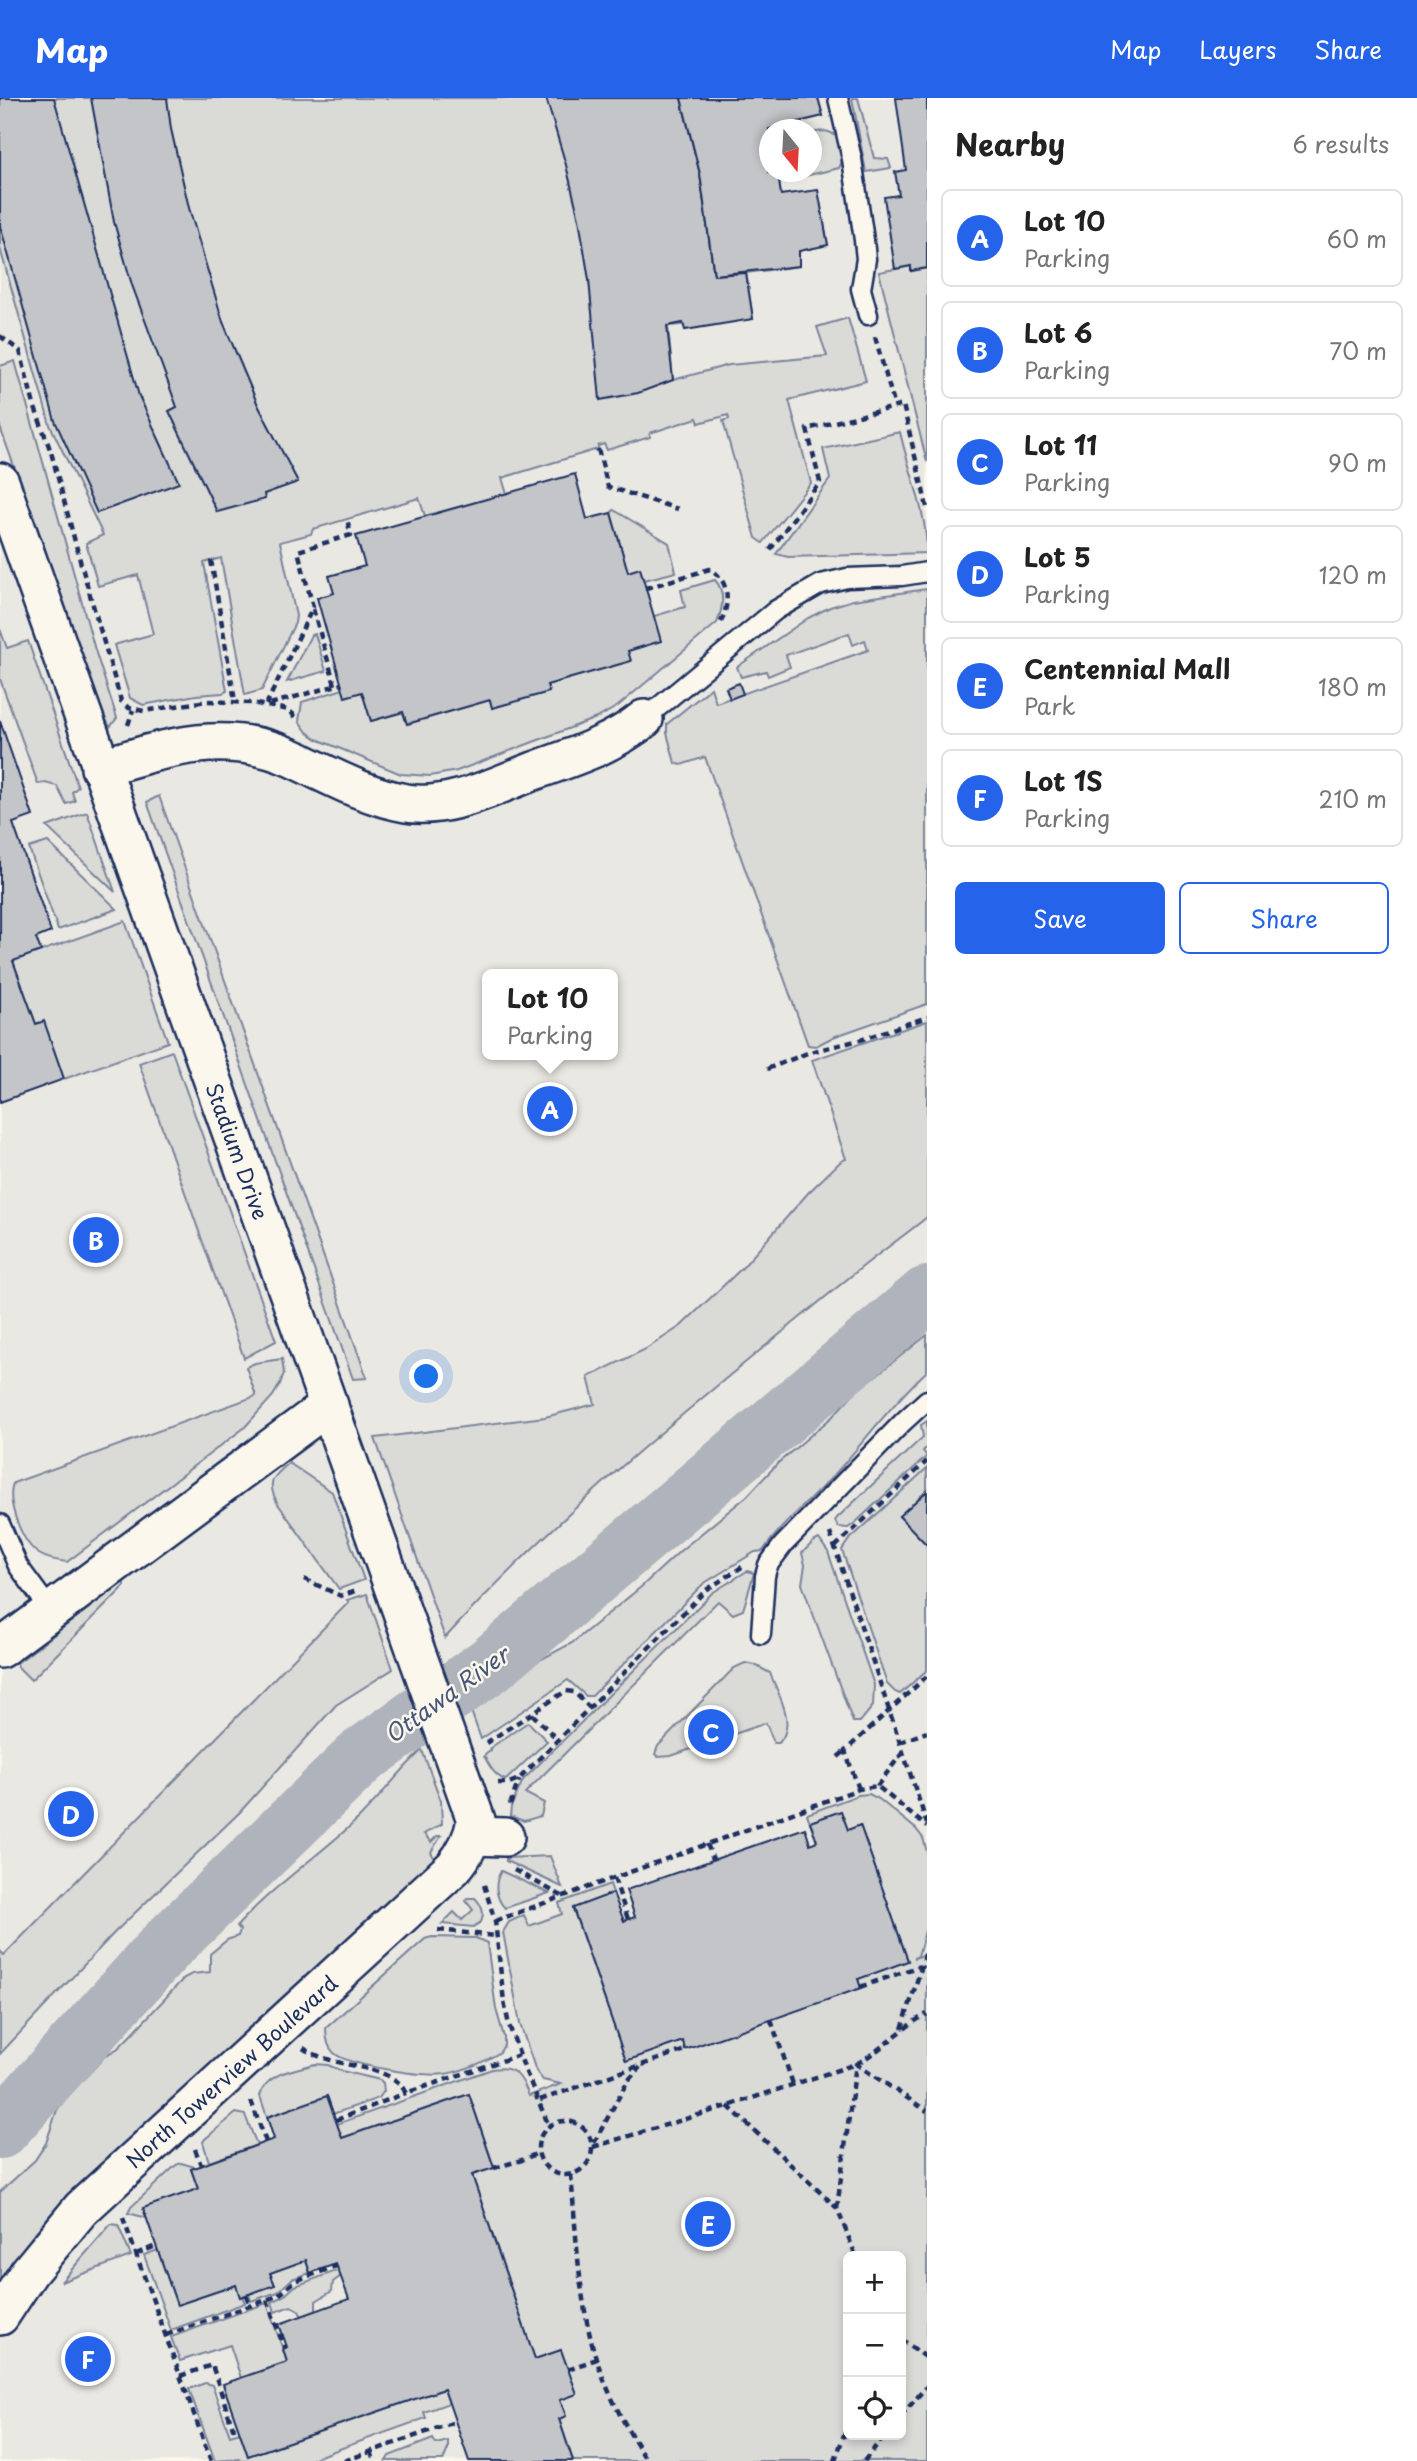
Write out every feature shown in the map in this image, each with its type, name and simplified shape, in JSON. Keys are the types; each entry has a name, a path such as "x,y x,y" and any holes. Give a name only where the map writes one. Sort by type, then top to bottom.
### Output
{"street":[{"name":"Stadium Drive","path":"0,482 406,1623 476,1778 490,1839"},
{"path":"100,768 183,745 212,743 248,746 290,757 344,783 382,797 408,803 432,804 485,790 587,751 625,734 644,719"},
{"path":"0,1649 329,1405"},
{"name":"North Towerview Boulevard","path":"0,2316 29,2272 81,2209 453,1868 465,1854 490,1839"}],"lane":[{"path":"838,98 852,159 866,259 862,289 868,315"},
{"path":"644,719 776,610 821,584 865,576 902,576 927,572"},
{"path":"761,1634 768,1565 783,1545 927,1400"},
{"path":"0,1524 18,1566 51,1611"}],"path":[{"path":"0,336 20,351 121,701 129,708 144,711 193,703 235,701 266,705 288,710 293,714 299,730"},
{"path":"875,339 895,407"},
{"path":"770,550 820,482 807,429 903,405 927,507"},
{"path":"598,449 608,487 678,509"},
{"path":"922,483 927,487"},
{"path":"266,705 338,684 298,551 351,535 347,519"},
{"path":"211,561 235,701"},
{"path":"646,588 710,569 719,577 726,590 727,606 717,628"},
{"path":"266,705 313,607"},
{"path":"767,1069 810,1052 860,1040 927,1017"},
{"path":"835,1547 927,1461"},
{"path":"826,1522 927,1825"},
{"path":"476,1778 504,1784 519,1779 706,1590 751,1561"},
{"path":"304,1579 341,1596"},
{"path":"838,1757 927,1676"},
{"path":"486,1744 571,1690 589,1707"},
{"path":"532,1714 557,1739"},
{"path":"900,1742 927,1732"},
{"path":"845,1751 859,1789"},
{"path":"495,1922 859,1789 877,1786 903,1752"},
{"path":"877,1786 927,1825"},
{"path":"490,1839 562,1897"},
{"path":"707,1844 713,1859"},
{"path":"482,1877 495,1922 504,2002 519,2055 549,2126"},
{"path":"614,1878 628,1919"},
{"path":"426,1929 496,1936"},
{"path":"902,2029 927,1949"},
{"path":"860,1987 921,1966"},
{"path":"593,2146 856,2064 884,2046 902,2029 927,2014"},
{"path":"771,2020 793,2084"},
{"path":"300,2046 340,2064 387,2076 398,2081 407,2093"},
{"path":"540,2100 685,2050"},
{"path":"336,2120 519,2055"},
{"path":"856,2064 927,2111"},
{"path":"837,2208 856,2064"},
{"path":"593,2146 587,2131 574,2122 565,2120 549,2126 540,2138 538,2153 546,2168 554,2173 571,2175 584,2168 626,2082 642,2065"},
{"path":"248,2093 266,2142"},
{"path":"728,2106 837,2208 854,2251"},
{"path":"190,2146 195,2150 201,2165"},
{"path":"494,2168 538,2153"},
{"path":"571,2175 591,2342 625,2421 647,2461"},
{"path":"120,2208 211,2461"},
{"path":"136,2254 156,2246"},
{"path":"166,2335 278,2296 295,2281 337,2266"},
{"path":"246,2295 250,2306"},
{"path":"267,2300 285,2349"},
{"path":"906,2343 927,2358"},
{"path":"568,2369 597,2359"},
{"path":"180,2376 212,2365 233,2428 238,2427"},
{"path":"906,2410 927,2386"},
{"path":"344,2461 456,2422"},
{"path":"835,2461 843,2438"},
{"path":"864,2461 881,2440"},
{"path":"371,2451 374,2461"}],"shaded area":[{"path":"0,98 927,98 927,2461 0,2461"},
{"path":"0,98 818,98 823,116 811,119 759,119 759,182 779,182 781,195 818,190 828,245 799,251 799,266 746,273 753,319 668,326 673,380 729,365 827,356 817,327 848,318 866,381 789,400 811,483 763,543 756,538 723,421 729,419 728,415 699,423 697,418 650,433 650,437 607,450 604,444 598,446 598,449 502,478 507,494 425,516 419,498 313,529 311,534 280,542 296,616 295,623 262,690 245,695 221,558 204,563 227,691 143,705 130,698 114,645 153,634 138,575 98,586 86,543 103,535 50,425 0,248"},
{"path":"852,98 858,98 874,158 888,159 891,168 866,172"},
{"path":"822,131 827,131 837,138 842,153 839,168 822,172"},
{"path":"911,266 912,271 927,268 927,462 879,272"},
{"path":"15,361 95,650 117,718 110,727 0,427 0,366"},
{"path":"900,432 921,508 927,553 788,557 776,554 830,479 823,449"},
{"path":"614,510 669,543 676,572 644,580 640,569 628,572 611,513"},
{"path":"715,580 721,590 722,600 717,623 618,706 599,717 457,771 430,776 401,774 317,739 307,732 299,721 302,702 343,689 362,692 371,721 403,712 407,724 490,700 493,708 548,692 547,685 628,651 654,616 685,607 681,590"},
{"path":"927,589 927,1004 833,1037 816,1046 808,1045 705,757 681,765 675,763 667,724 711,688 716,703 868,650 865,640 853,645 849,633 786,655 790,667 768,676 766,671 741,677 737,667 808,618 853,600"},
{"path":"0,629 7,648 28,641 78,787 72,792 75,801 66,804 57,786 38,784 0,679"},
{"path":"315,634 326,671 287,682 311,635"},
{"path":"159,796 367,1378 353,1379 147,802"},
{"path":"87,812 115,892 47,827"},
{"path":"48,842 117,909 58,930 29,848"},
{"path":"125,921 168,1042 64,1079 44,1022 36,1024 13,961"},
{"path":"927,1021 927,1217 749,1359 643,1448 541,1540 445,1638 375,1438 545,1417 595,1404 588,1377 646,1349 681,1326 743,1267 808,1193 846,1159 812,1060"},
{"path":"172,1051 276,1341 244,1358 139,1063"},
{"path":"927,1335 927,1371 763,1551 755,1552 703,1584 592,1696 586,1696 568,1680 481,1739 471,1711 536,1662 572,1643 641,1587 747,1496 778,1463 832,1417 854,1393"},
{"path":"282,1359 284,1373 280,1384 273,1396 244,1428 67,1562 42,1556 27,1541 14,1511 11,1491 13,1483 256,1396 246,1367"},
{"path":"927,1421 927,1447 923,1451 927,1456 855,1523 848,1528 838,1527 835,1521 837,1518 923,1437 921,1425"},
{"path":"289,1463 332,1492 364,1580 339,1589 278,1504 272,1491 273,1481 278,1472"},
{"path":"927,1468 927,1491 899,1516 927,1545 927,1670 900,1694 887,1684 842,1550 848,1541"},
{"path":"819,1539 828,1552 874,1685 873,1706 860,1722 853,1722 802,1584 805,1565 802,1553"},
{"path":"747,1571 754,1573 743,1610 733,1614 718,1601 525,1793 544,1803 541,1816 524,1821 510,1816 511,1807 523,1780 712,1593"},
{"path":"123,1582 125,1586 31,1680 18,1667 17,1663"},
{"path":"367,1594 393,1669 336,1705 240,1812 115,1932 0,2054 0,1951 4,1955 349,1602 347,1600"},
{"path":"745,1663 770,1673 786,1718 784,1735 779,1743 774,1743 766,1723 671,1756 658,1757 655,1754 658,1746 734,1668"},
{"path":"528,1722 547,1741 506,1780 493,1770 484,1756 490,1748"},
{"path":"422,1750 441,1801 442,1824 424,1834 431,1842 441,1836 431,1852 435,1860 71,2191 34,2234 0,2280 0,2192 35,2160 46,2143 57,2110 67,2097 106,2055 117,2049 131,2035 184,1978 210,1972 210,1954 227,1940 238,1936 240,1930 237,1926 251,1911 359,1818"},
{"path":"869,1794 916,1829 923,1838 927,1852 927,1924 918,1956 914,1958 927,1954 927,2461 573,2461 559,2419 565,2416 560,2400 576,2394 561,2350 535,2359 472,2175 494,2167 469,2094 342,2138 337,2124 492,2069 512,2071 524,2083 529,2096 561,2084 543,2080 536,2071 520,2024 503,1932 509,1922 524,1915 529,1926 562,1914 559,1903 610,1884 613,1893 573,1909 626,2060 683,2041 686,2049 860,1988 858,1979 908,1961 860,1825 848,1830 841,1811 810,1822 807,1814 858,1795"},
{"path":"550,1856 562,1887 506,1861 506,1858"},
{"path":"501,1871 549,1893 505,1908 499,1900 497,1890"},
{"path":"468,1898 475,1898 481,1906 481,1922 473,1927 442,1924 454,1912 462,1920 473,1910 466,1901"},
{"path":"476,1938 487,1943 496,2009 504,2037 500,2052 466,2068 445,2074 405,2072 370,2066 334,2053 328,2045 326,2028 425,1939"},
{"path":"315,2064 328,2065 380,2080 384,2091 379,2098 333,2114 327,2096 267,2117 260,2096 268,2082 282,2073"},
{"path":"236,2113 245,2115 257,2145 209,2162 203,2142"},
{"path":"181,2163 195,2167 191,2169 198,2189 143,2208 147,2218 128,2213 131,2207"},
{"path":"111,2224 118,2225 131,2256 61,2282"},
{"path":"158,2250 177,2305 236,2285 245,2303 171,2330 144,2255"},
{"path":"306,2260 310,2273 292,2279 278,2292 251,2301 249,2294 274,2285 270,2273"},
{"path":"339,2270 341,2276 333,2282 332,2291 316,2301 316,2311 302,2316 291,2306 275,2312 272,2302 295,2286"},
{"path":"267,2303 287,2362 241,2378 230,2345 180,2361 171,2337"},
{"path":"205,2383 212,2385 230,2435 240,2432 248,2456 444,2389 449,2403 424,2412 426,2418 306,2461 215,2461 189,2389"},
{"path":"433,2439 436,2444 448,2441 443,2461 386,2461 389,2456"}],"building":[{"path":"0,98 54,98 139,396 179,483 97,513 55,421 0,225"},
{"path":"91,98 167,98 171,129 189,208 223,322 258,405 298,482 264,494 265,499 217,512 169,411 177,407 132,285 114,222"},
{"path":"546,98 681,98 700,174 714,275 746,273 753,319 685,330 683,323 667,326 673,380 638,393 600,400 589,280 579,219"},
{"path":"681,98 818,98 823,116 811,119 759,119 759,182 779,182 781,195 818,190 828,245 799,251 799,266 714,275 700,174"},
{"path":"896,98 927,98 927,268 911,271 911,266 895,269 884,197 899,195 895,172 906,170"},
{"path":"575,474 587,519 611,513 628,572 640,568 661,641 628,651 631,661 547,685 549,692 492,708 490,700 407,724 403,712 371,721 362,692 345,697 317,598 334,593 329,576 365,566 356,536"},
{"path":"739,683 743,694 730,699 726,688"},
{"path":"0,721 33,816 13,823 51,932 36,938 41,951 13,961 36,1024 44,1021 64,1079 0,1102"},
{"path":"927,1491 927,1545 899,1516"},
{"path":"841,1811 848,1830 860,1825 908,1961 858,1979 861,1988 685,2050 683,2041 626,2061 573,1908 613,1893 624,1921 635,1917 626,1890 805,1828 810,1844 817,1841 810,1822"},
{"path":"469,2094 494,2168 472,2175 535,2359 561,2350 577,2394 560,2400 566,2416 559,2419 573,2461 469,2461 444,2389 248,2456 223,2384 287,2362 283,2349 287,2347 279,2324 349,2299 336,2264 310,2273 306,2260 270,2273 275,2285 240,2297 236,2285 177,2305 143,2208 198,2189 191,2169 274,2139 267,2117 327,2096 342,2138"}],"waterway":[{"name":"Ottawa River","path":"0,2130 167,1945 362,1756 490,1665 927,1295"}],"place":[{"name":"Lot 10","path":"550,1109"},
{"name":"Lot 6","path":"96,1240"},
{"name":"Lot 11","path":"711,1732"},
{"name":"Lot 5","path":"71,1814"},
{"name":"Centennial Mall","path":"708,2224"},
{"name":"Lot 1S","path":"88,2359"}]}
